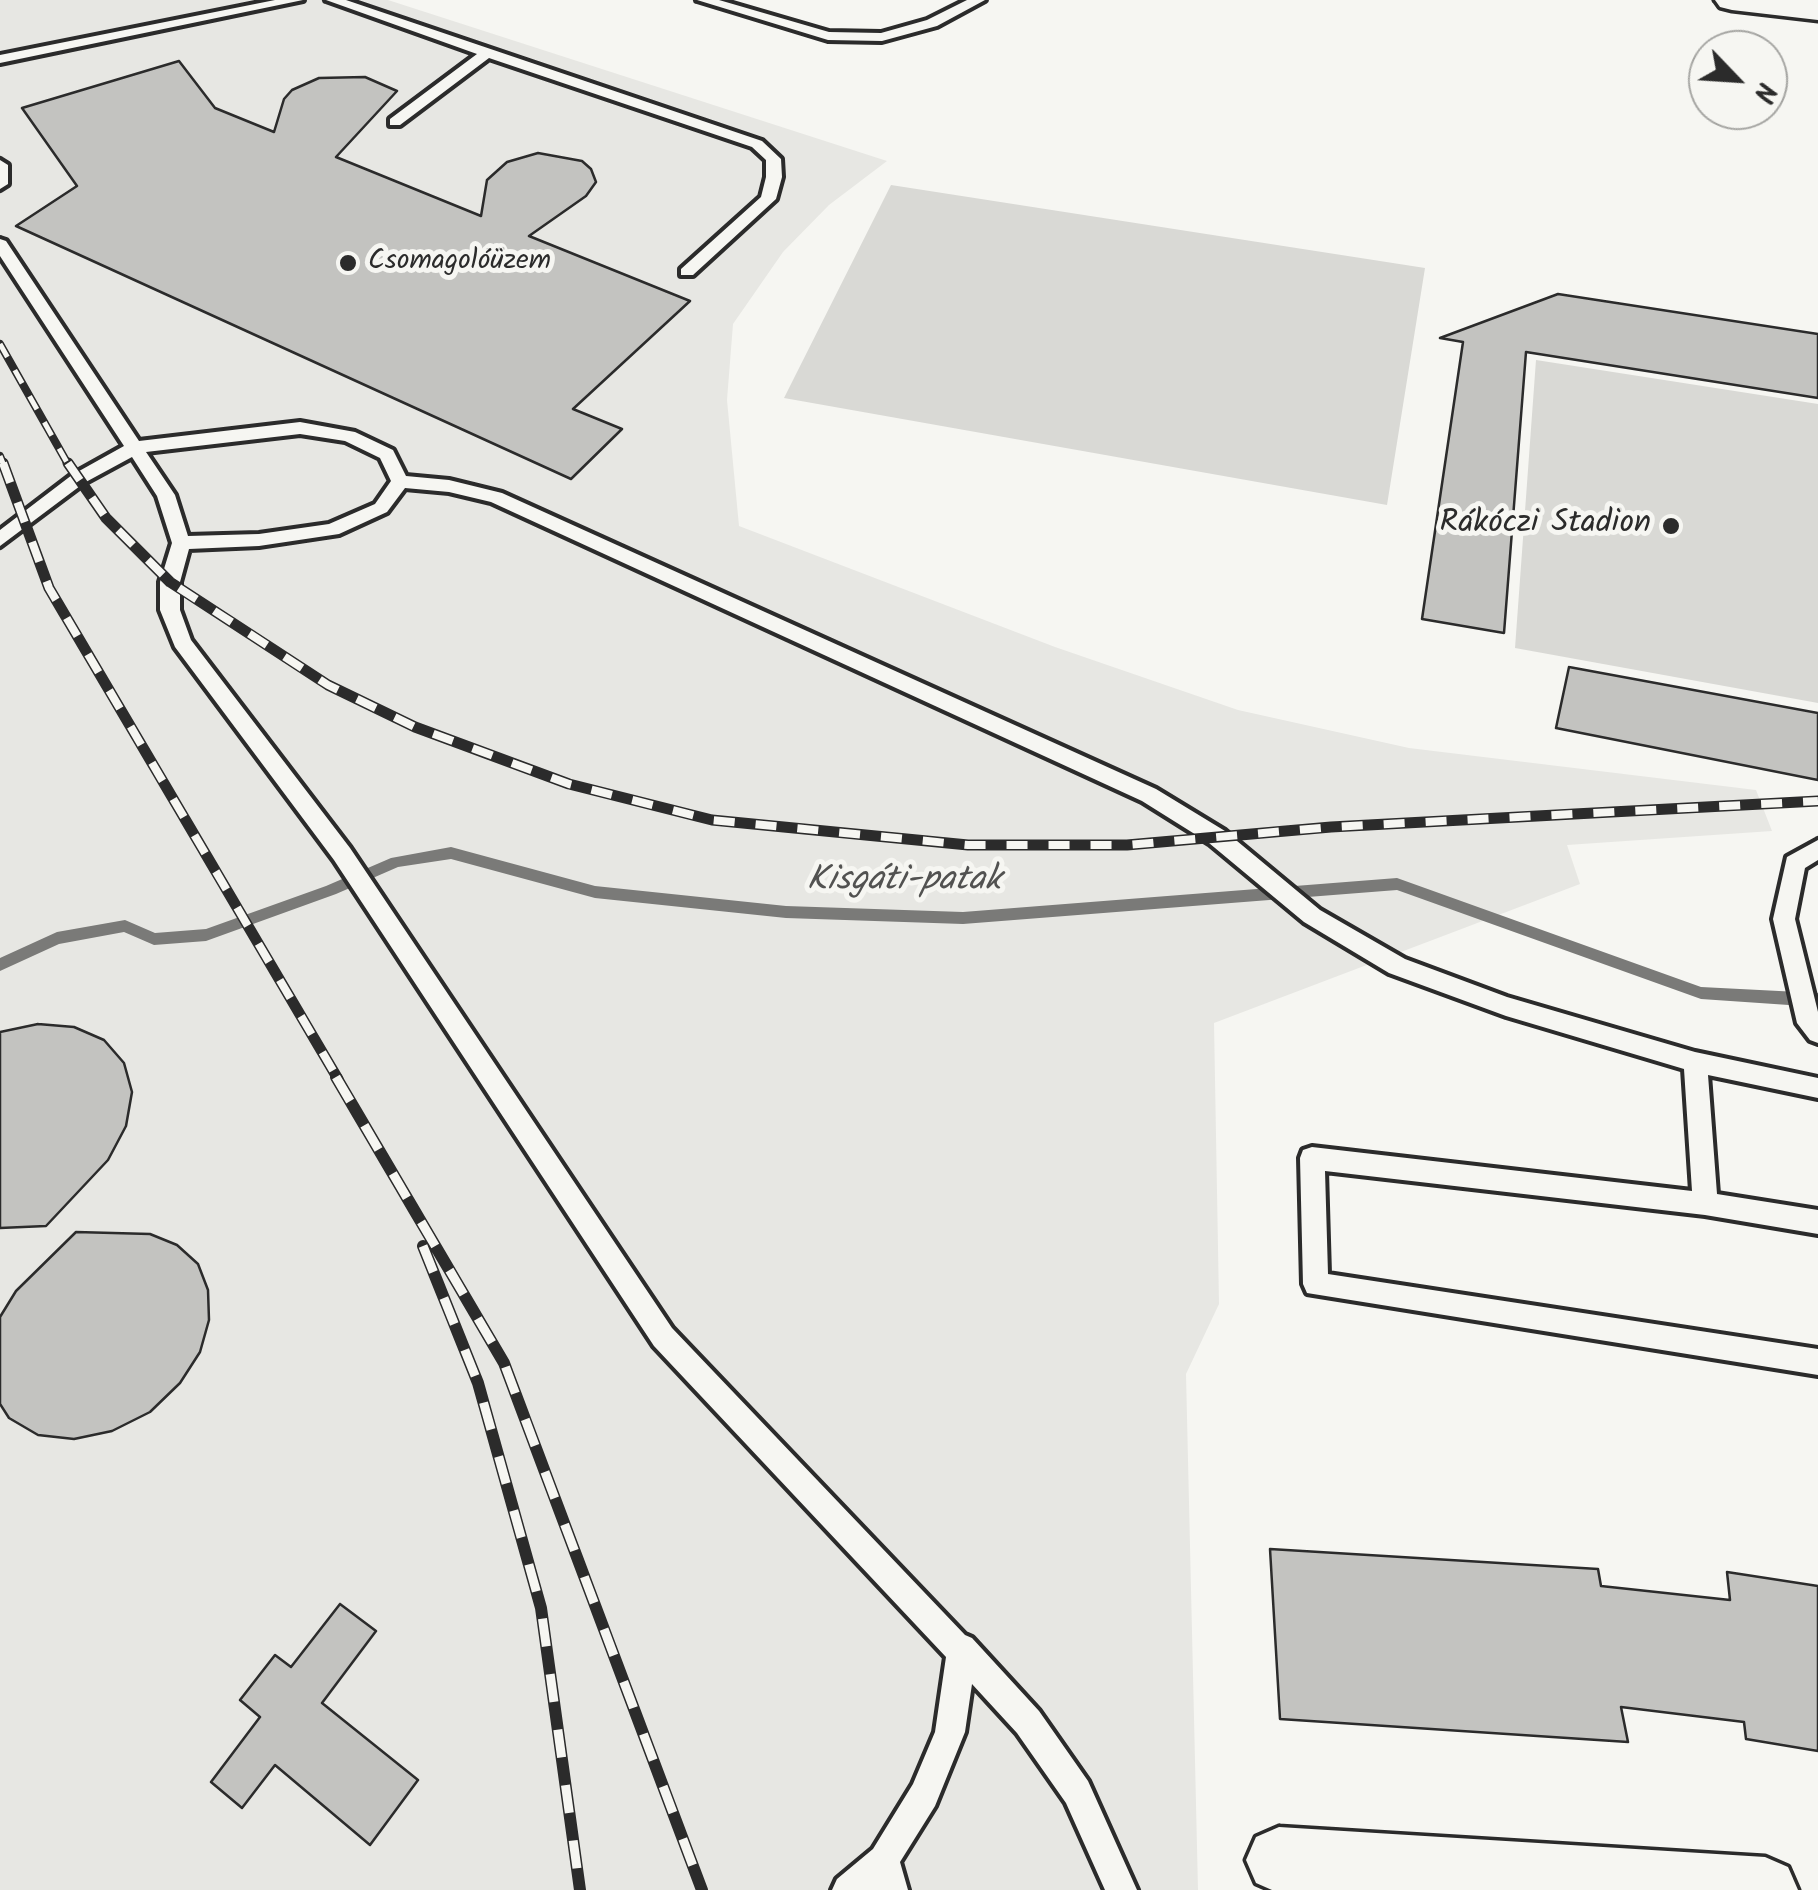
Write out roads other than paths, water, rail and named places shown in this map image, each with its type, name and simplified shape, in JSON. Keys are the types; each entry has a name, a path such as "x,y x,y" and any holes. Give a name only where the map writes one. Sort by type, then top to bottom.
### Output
{"street":[{"path":"1732,0 1818,10"},
{"path":"1280,1860 1765,1890"}],"lane":[{"path":"0,59 296,0"},
{"path":"333,0 757,144 773,159 774,177 768,199 687,272"},
{"path":"704,0 828,36 882,36 932,24 978,0"},
{"path":"394,122 488,52"},
{"path":"0,165 0,184"},
{"path":"0,244 166,494 181,542 170,582 170,610 182,642 342,854 664,1337 1028,1722 1076,1792 1121,1890"},
{"path":"0,540 78,479 136,446 300,428 350,436 387,454 400,482"},
{"path":"181,542 259,540 332,530 381,508 400,482"},
{"path":"400,482 449,486 496,497 1150,795 1217,837 1312,916 1397,966 1506,1006 1695,1062 1818,1088"},
{"path":"1814,1028 1784,919 1794,864 1818,849"},
{"path":"1695,1062 1705,1204"},
{"path":"1818,1222 1705,1204 1312,1158 1316,1284 1818,1362"},
{"path":"848,1890 888,1875 950,1732 962,1648"}],"waterway":[{"name":"Kisgáti-patak","path":"0,965 57,938 125,926 154,939 206,935 396,862 451,853 595,892 786,912 963,918 1397,884 1701,993 1818,1000"}],"railway":[{"path":"0,344 69,466"},
{"path":"0,456 4,466"},
{"path":"3,463 49,588 338,1079"},
{"path":"68,463 106,518 170,582 328,685 415,727 569,784 712,820 968,845 1127,845 1331,827 1818,801"},
{"path":"336,1077 504,1363 702,1890"},
{"path":"423,1246 478,1383 541,1608 580,1890"}],"place":[{"name":"Csomagolóüzem","path":"348,263"},
{"name":"Rákóczi Stadion","path":"1671,526"}]}
